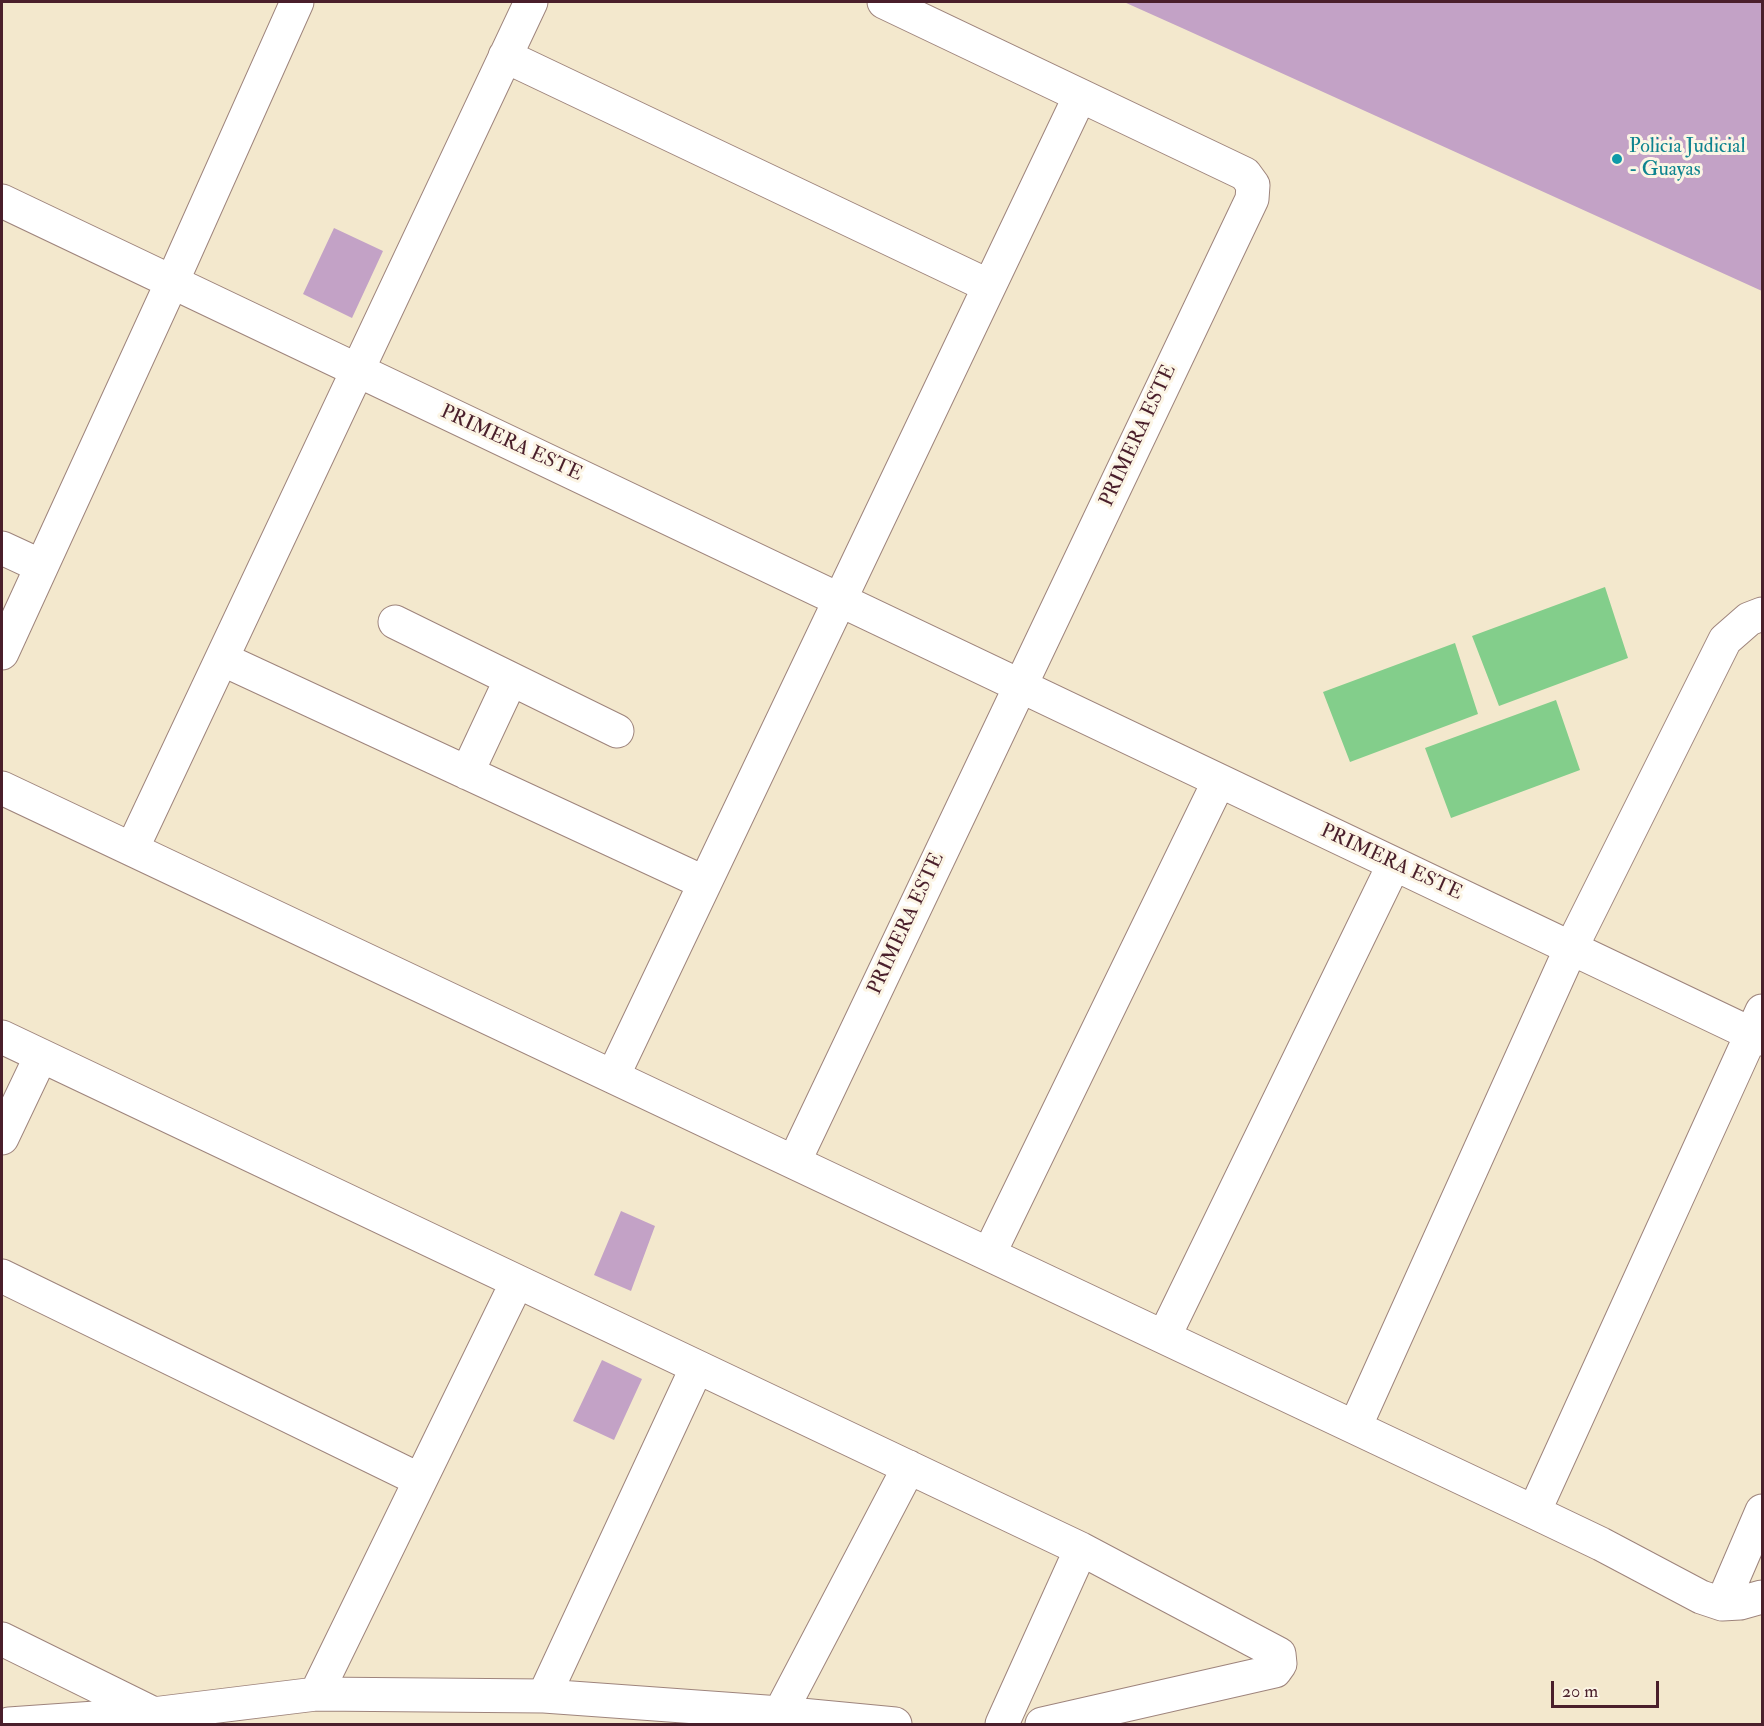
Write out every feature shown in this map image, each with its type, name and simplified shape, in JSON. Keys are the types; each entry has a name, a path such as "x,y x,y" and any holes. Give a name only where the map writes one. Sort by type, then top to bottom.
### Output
{"street":[{"path":"2,653 297,2"},
{"path":"132,849 531,2"},
{"path":"613,1076 1080,96 884,2"},
{"path":"505,56 989,286"},
{"name":"PRIMERA ESTE","path":"794,1162 1252,199 1253,185 1245,174 1080,96"},
{"name":"PRIMERA ESTE","path":"2,201 1571,948 1759,1028"},
{"path":"2,548 41,566"},
{"path":"1355,1427 1571,948 1725,640 1749,619 1762,614"},
{"path":"395,622 616,731"},
{"path":"222,659 705,883"},
{"path":"467,773 511,679"},
{"path":"989,1254 1219,781"},
{"path":"2,788 1534,1512 1601,1544 1701,1597 1722,1604 1740,1604 1762,1597"},
{"path":"1164,1337 1394,864"},
{"path":"1534,1512 1759,1028"},
{"path":"2,1037 1081,1549 1279,1654 1280,1664 1275,1671 1042,1725"},
{"path":"2,1138 41,1056"},
{"path":"2,1276 420,1480"},
{"path":"316,1694 517,1281"},
{"path":"543,1696 697,1366"},
{"path":"780,1713 909,1467"},
{"path":"1722,1604 1762,1511"},
{"path":"1002,1725 1081,1549"},
{"path":"2,1639 153,1714"},
{"path":"9,1725 153,1714 316,1694 543,1696 780,1713 895,1725"}],"green space":[{"path":"1605,587 1628,658 1499,706 1472,636"},
{"path":"1455,643 1478,714 1350,762 1323,692"},
{"path":"1556,700 1580,770 1451,818 1425,748"}],"building":[{"name":"Policia Judicial - Guayas","path":"1124,2 1762,2 1762,291 1182,28"},
{"path":"334,228 383,251 352,318 303,294"},
{"path":"621,1211 655,1226 631,1291 594,1275"},
{"path":"602,1360 642,1379 614,1440 573,1421"}],"place":[{"name":"Policia Judicial - Guayas","path":"1617,159"}]}
